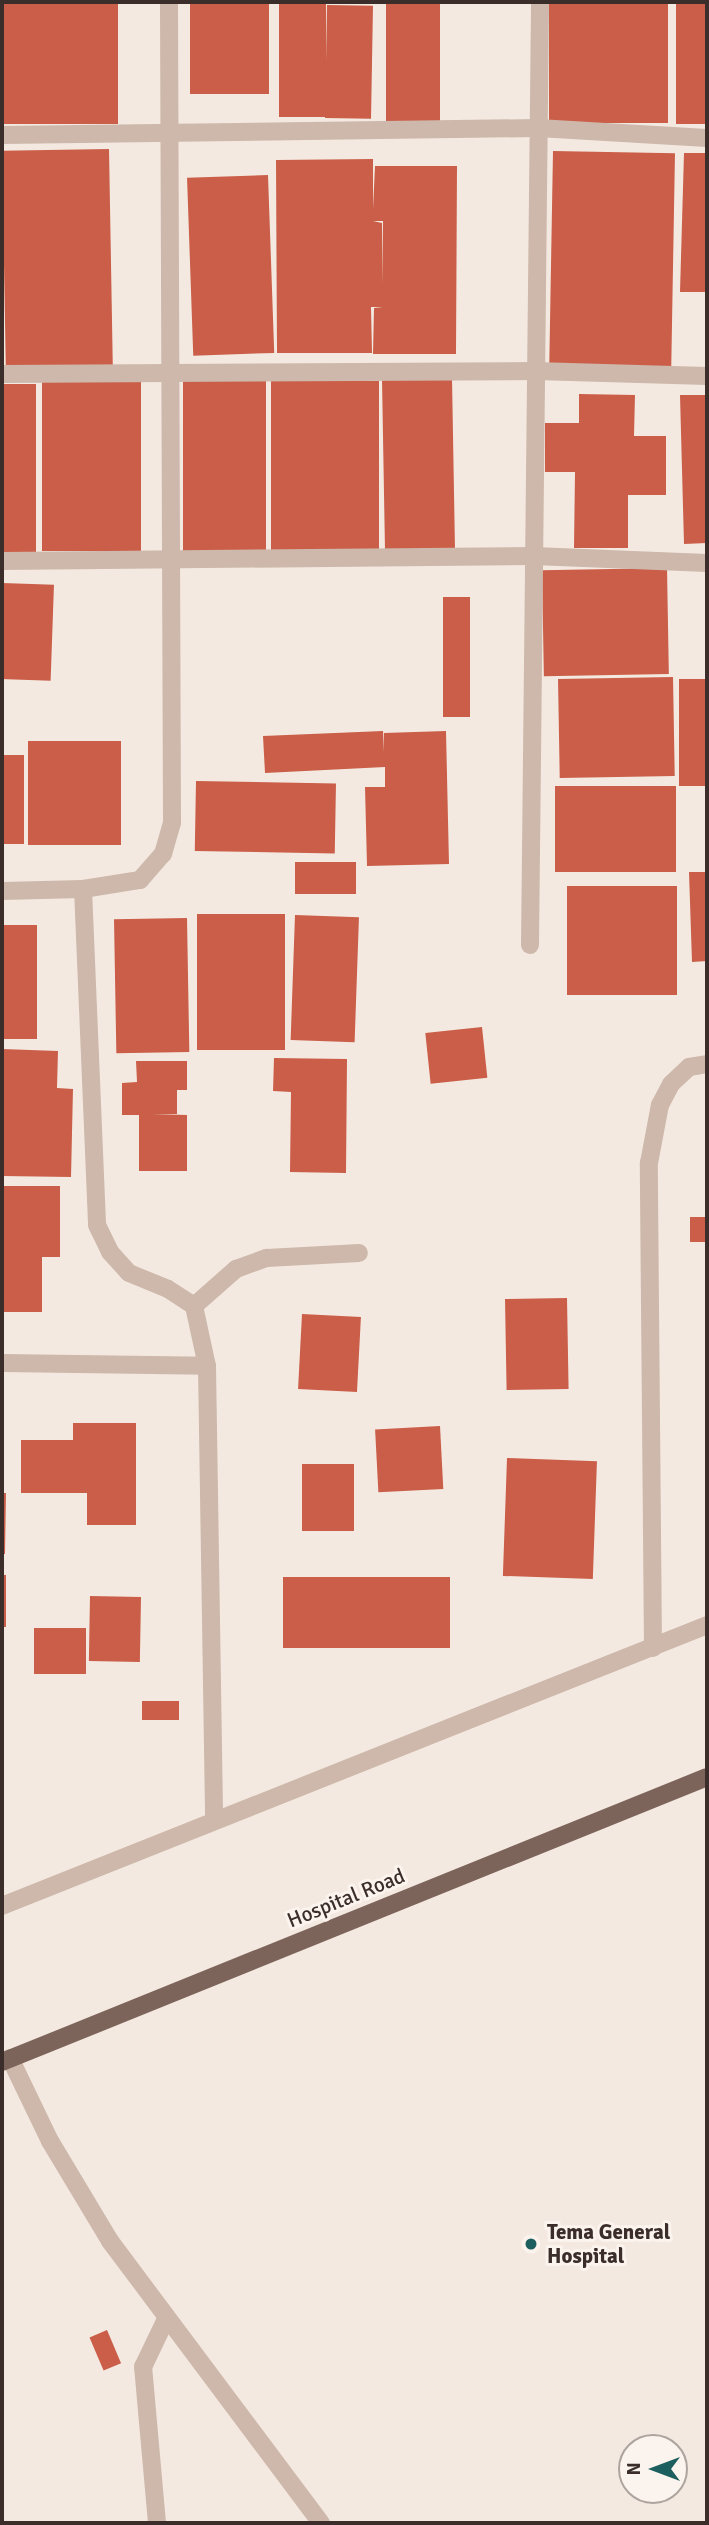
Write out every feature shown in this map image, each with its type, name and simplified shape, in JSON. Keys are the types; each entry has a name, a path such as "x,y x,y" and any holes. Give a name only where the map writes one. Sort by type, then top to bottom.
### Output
{"main road":[{"name":"Hospital Road","path":"6,2060 707,1777"}],"street":[{"path":"2,891 83,889 140,880 163,855 172,823 173,370 169,2"},
{"path":"530,945 540,2"},
{"path":"2,135 538,128 707,138"},
{"path":"2,374 173,370 536,371 707,376"},
{"path":"2,561 534,556 707,563"},
{"path":"83,889 97,1225 110,1252 129,1273 168,1289 194,1306 207,1366 214,1818"},
{"path":"653,1648 649,1163 660,1105 671,1084 689,1067 707,1064"},
{"path":"194,1306 236,1269 267,1258 359,1253"},
{"path":"2,1363 207,1366"},
{"path":"2,1906 214,1818 426,1740 707,1625"},
{"path":"6,2060 103,2230 321,2523"},
{"path":"157,2523 144,2367 167,2317"}],"building":[{"path":"2,2 118,2 118,124 2,124"},
{"path":"190,2 269,2 269,94 190,94"},
{"path":"279,2 326,2 326,117 279,117"},
{"path":"386,2 440,2 440,123 386,123"},
{"path":"549,2 668,2 668,123 549,123"},
{"path":"676,2 707,2 707,124 676,124"},
{"path":"327,5 373,6 371,119 325,118"},
{"path":"109,149 113,365 6,367 2,151"},
{"path":"553,151 675,153 671,367 549,365"},
{"path":"684,153 707,153 707,292 680,292"},
{"path":"373,159 373,209 375,166 457,166 456,354 373,354 374,308 383,307 371,307 372,353 277,353 276,160","holes":["373,221 383,221 383,285 382,223"]},
{"path":"268,175 274,353 193,356 187,178"},
{"path":"42,374 141,374 141,551 42,551"},
{"path":"183,378 266,378 266,551 183,551"},
{"path":"452,378 455,550 385,551 382,379"},
{"path":"271,381 379,381 379,550 271,550"},
{"path":"2,384 36,384 36,556 2,556"},
{"path":"579,394 635,395 634,436 666,436 666,495 628,495 628,548 574,548 575,472 545,472 545,423 579,423"},
{"path":"680,395 707,395 707,543 684,544"},
{"path":"667,568 669,674 544,676 542,570"},
{"path":"2,583 54,585 51,681 2,679"},
{"path":"443,597 470,597 470,717 443,717"},
{"path":"673,677 675,776 560,778 558,679"},
{"path":"679,679 707,679 707,786 679,786"},
{"path":"383,731 384,752 384,733 446,731 449,864 367,866 365,787 385,787 385,767 265,773 263,736"},
{"path":"28,741 121,741 121,845 28,845"},
{"path":"2,755 24,755 24,844 2,844"},
{"path":"196,781 336,783 335,853 195,851"},
{"path":"555,786 676,786 676,872 555,872"},
{"path":"295,862 356,862 356,894 295,894"},
{"path":"689,872 707,872 707,961 692,962"},
{"path":"567,886 677,886 677,995 567,995"},
{"path":"197,914 285,914 285,1050 197,1050"},
{"path":"295,915 359,917 355,1042 291,1040"},
{"path":"187,918 189,1052 116,1053 114,919"},
{"path":"2,925 37,925 37,1039 2,1039"},
{"path":"482,1027 487,1078 431,1084 425,1033"},
{"path":"2,1049 58,1051 57,1088 73,1089 71,1177 2,1176"},
{"path":"274,1058 347,1059 346,1173 290,1172 291,1092 273,1091"},
{"path":"136,1061 187,1061 187,1090 177,1090 177,1114 152,1114 187,1115 187,1171 139,1171 139,1115 122,1115 122,1083 137,1082"},
{"path":"2,1186 60,1186 60,1257 42,1257 42,1312 2,1312"},
{"path":"690,1217 707,1217 707,1242 690,1242"},
{"path":"567,1298 569,1389 507,1390 505,1299"},
{"path":"302,1314 361,1317 357,1392 298,1389"},
{"path":"73,1423 136,1423 136,1525 87,1525 87,1493 21,1493 21,1440 73,1440"},
{"path":"440,1426 443,1489 378,1492 375,1429"},
{"path":"507,1458 597,1461 593,1579 503,1576"},
{"path":"302,1464 354,1464 354,1531 302,1531"},
{"path":"2,1493 6,1493 5,1554 2,1554"},
{"path":"2,1575 6,1575 6,1627 2,1627"},
{"path":"283,1577 450,1577 450,1648 283,1648"},
{"path":"90,1596 141,1597 140,1662 89,1661"},
{"path":"34,1628 86,1628 86,1674 34,1674"},
{"path":"142,1701 179,1701 179,1720 142,1720"},
{"path":"107,2330 121,2363 104,2371 90,2337"}],"place":[{"name":"Tema General Hospital","path":"531,2244"}]}
